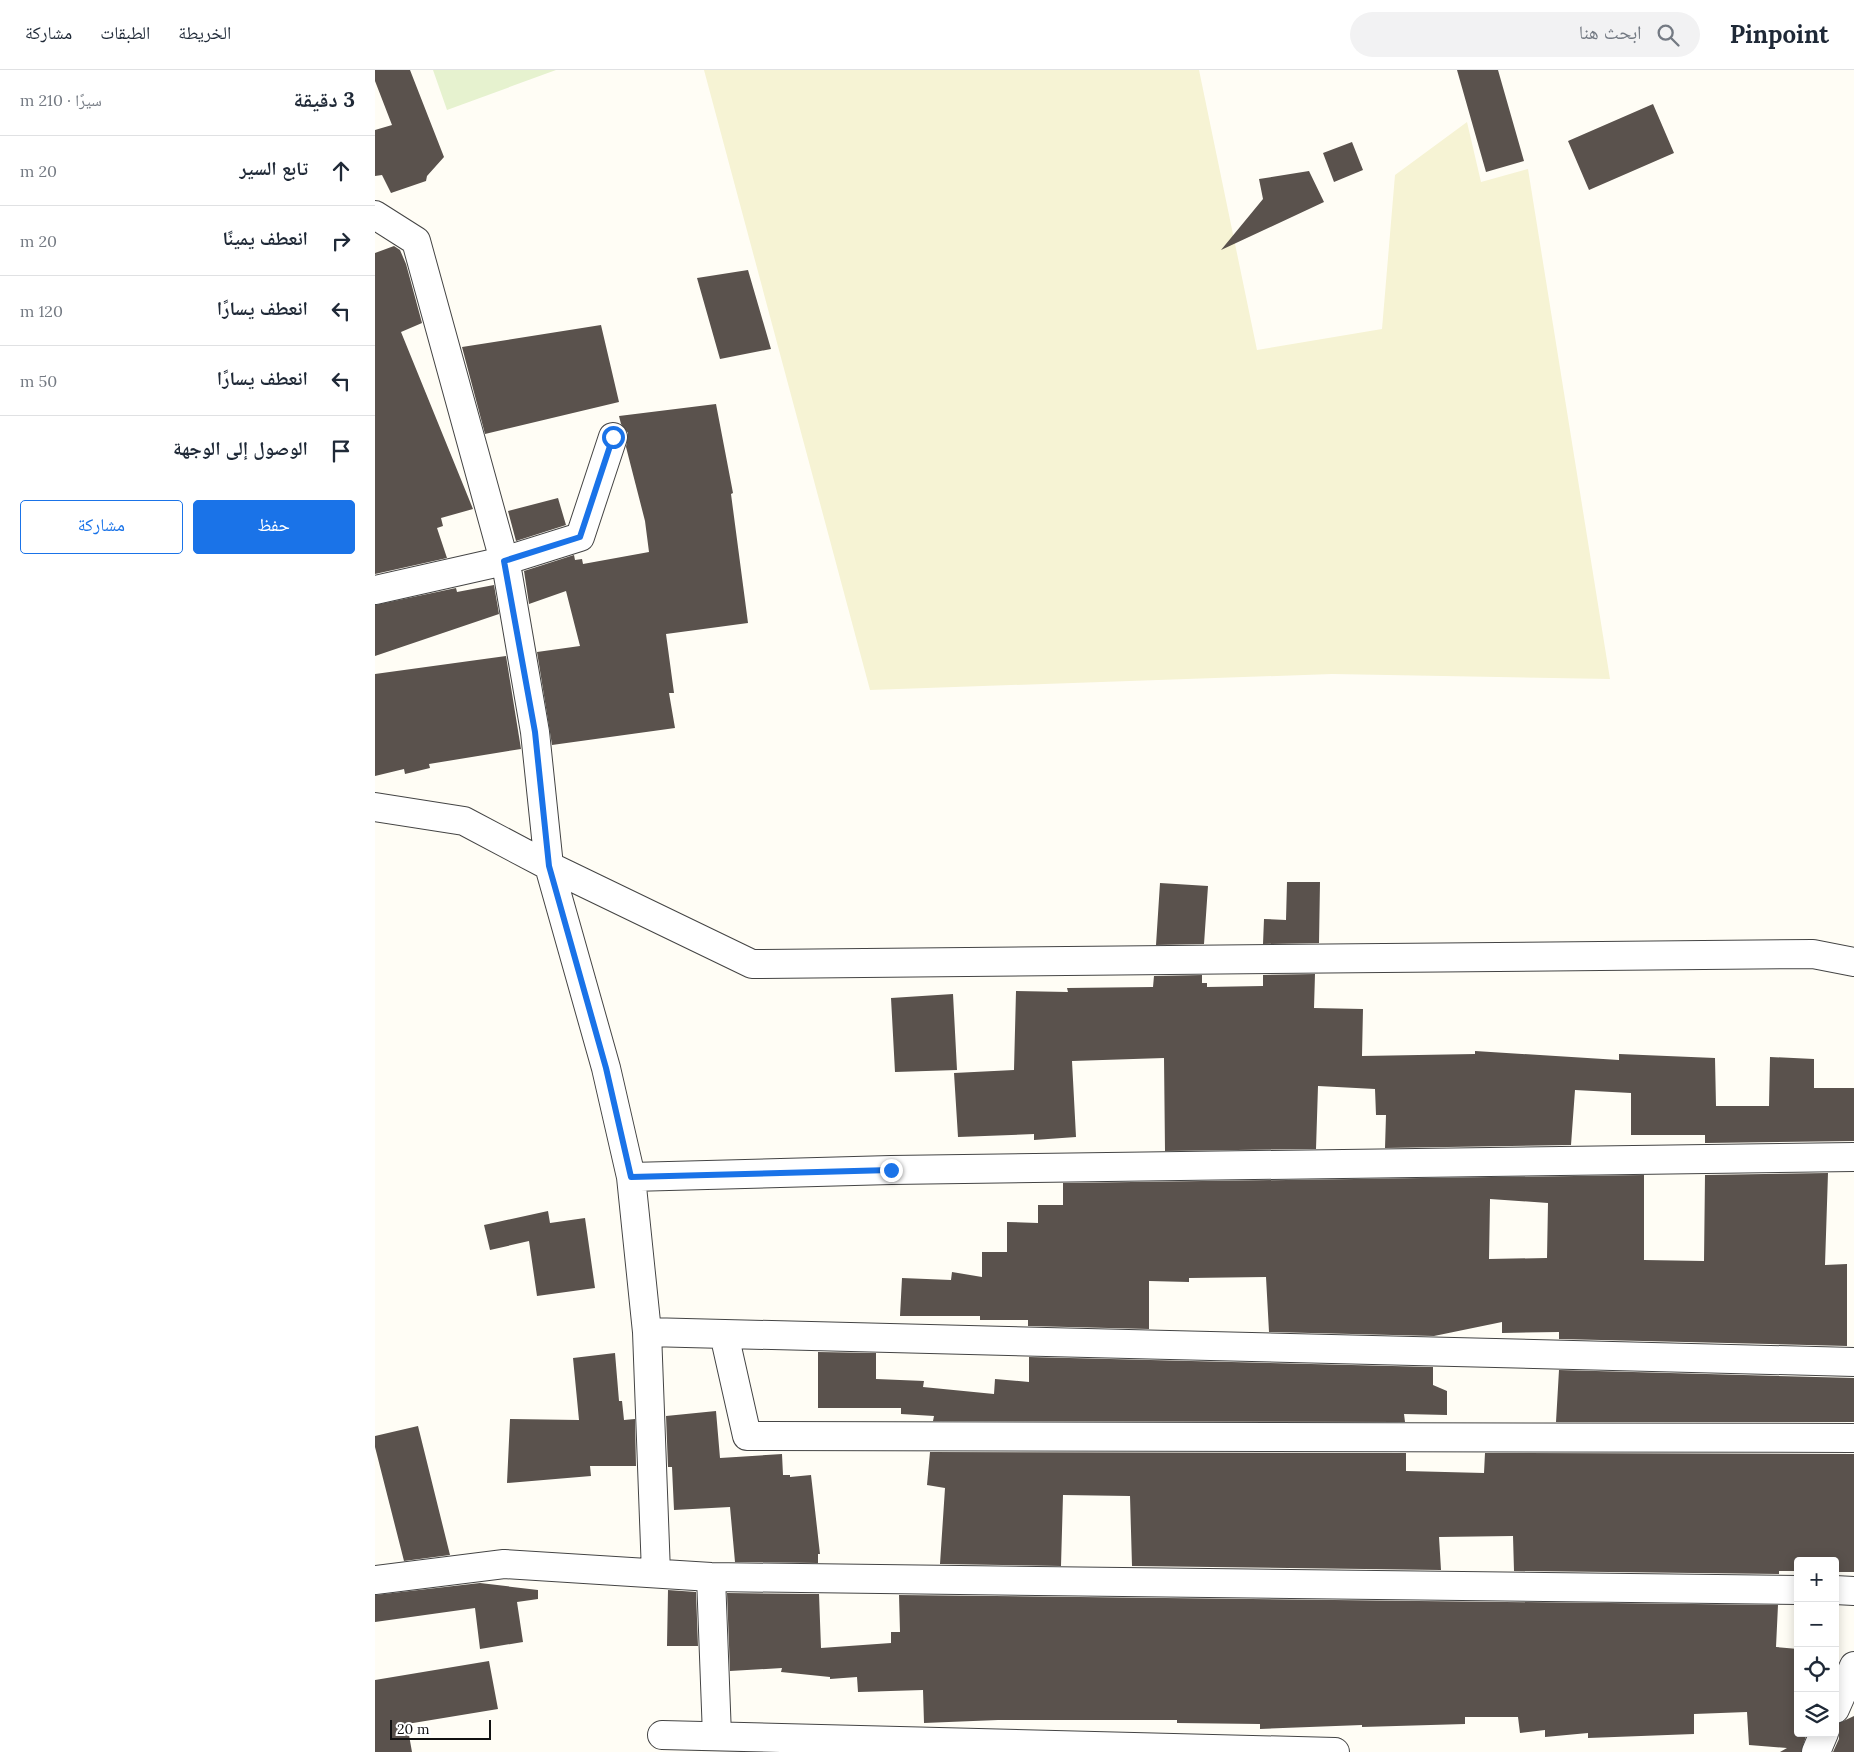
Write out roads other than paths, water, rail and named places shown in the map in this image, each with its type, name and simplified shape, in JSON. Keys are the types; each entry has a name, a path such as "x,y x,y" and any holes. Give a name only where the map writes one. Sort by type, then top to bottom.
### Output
{"street":[{"path":"375,215 417,241 504,561 535,732 549,866 606,1068 631,1177 647,1332 656,1574"},
{"path":"375,590 504,561 580,537 613,437"},
{"path":"375,807 464,821 549,866 752,964 1813,954 1854,962"},
{"path":"631,1177 891,1170 1854,1157"},
{"path":"647,1332 1854,1362"},
{"path":"725,1334 747,1436 1854,1438"},
{"path":"375,1580 504,1564 711,1577 1794,1590"},
{"path":"711,1577 717,1736"},
{"path":"1839,1590 1854,1590"},
{"path":"1839,1700 1854,1666"},
{"path":"662,1735 1335,1752"},
{"path":"1816,1752 1823,1737"}]}
